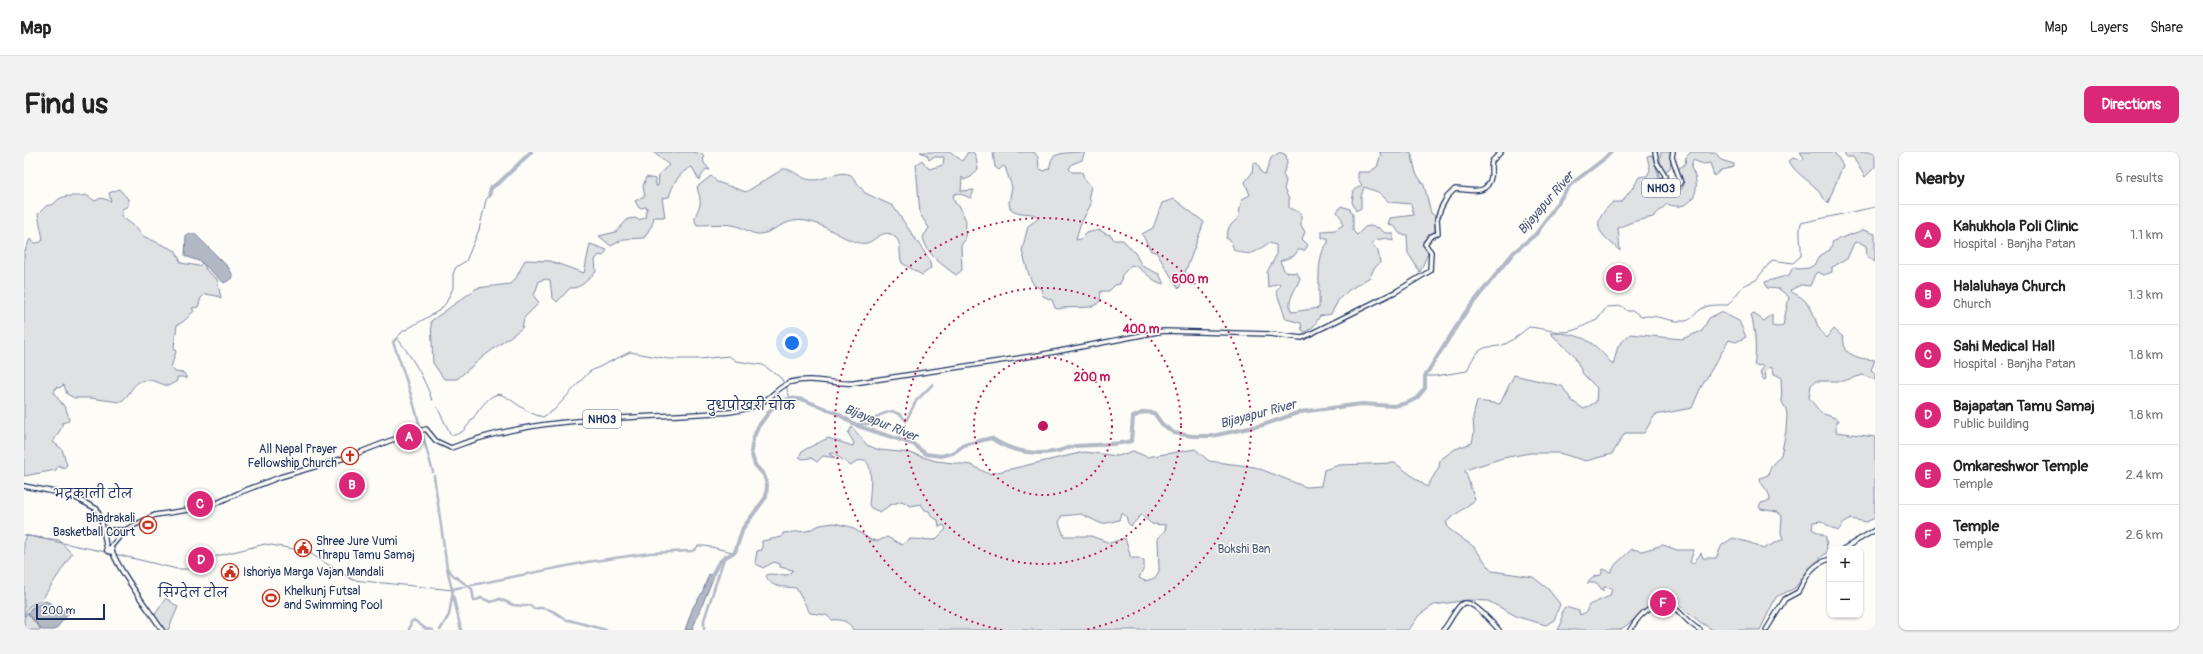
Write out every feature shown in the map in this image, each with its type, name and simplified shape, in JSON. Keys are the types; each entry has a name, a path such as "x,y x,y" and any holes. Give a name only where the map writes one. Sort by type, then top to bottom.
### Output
{"main road":[{"name":"NH03","path":"125,530 155,515 208,507 280,477 360,453 400,437 426,429 436,440 451,448 526,428 579,421 661,417 735,411 766,400 781,387 792,382 818,379 843,384 854,383 1039,355 1163,332 1270,334 1302,338 1397,292 1430,271 1432,252 1425,244 1430,238 1438,233 1438,217 1447,197 1455,189 1476,191 1482,190 1491,178 1492,161 1501,152"},
{"name":"NH03","path":"1655,152 1657,163 1665,175 1665,178 1652,186 1654,189 1676,188 1681,183 1672,157 1673,152"},
{"path":"24,486 70,496 95,508 100,516 103,530 111,552 162,630"},
{"path":"103,530 125,530"},
{"path":"109,548 125,530"},
{"path":"1848,546 1875,530"},
{"path":"1766,630 1785,599 1798,592 1803,580 1809,572 1821,562 1827,560"},
{"path":"1443,630 1462,604 1467,602 1474,606 1499,630"},
{"path":"1630,630 1651,606 1662,604 1677,610 1689,624 1700,630"}],"green space":[{"path":"653,152 692,152 703,154 704,163 710,170 706,169 699,180 692,167 683,172 672,188 669,197 662,198 665,217 654,217 652,225 644,238 624,239 611,246 599,236 616,232 628,219 636,218 638,220 645,218 647,207 639,208 635,201 645,196 643,187 646,177 655,179 656,186 658,186 659,174 669,165"},
{"path":"920,152 951,152 962,161 968,152 973,152 976,157 978,169 971,177 964,180 962,177 961,191 974,190 971,198 958,193 953,195 955,203 960,207 966,221 965,240 961,245 962,270 956,275 941,264 928,250 923,237 929,228 920,214 916,165 922,160 929,169 943,165 944,157 933,157 929,160 927,155"},
{"path":"993,152 1034,152 1038,157 1039,168 1044,171 1049,169 1052,158 1056,155 1085,152 1082,160 1072,164 1069,169 1072,172 1082,172 1084,178 1091,186 1089,195 1091,204 1080,225 1076,240 1080,239 1086,233 1100,230 1111,235 1114,240 1123,240 1135,253 1142,266 1159,274 1164,284 1159,283 1136,266 1131,265 1122,275 1120,284 1115,285 1109,291 1101,291 1098,304 1088,307 1055,308 1052,300 1043,296 1041,289 1034,285 1030,278 1022,251 1028,226 1039,218 1033,214 1017,212 1010,208 1009,203 1012,187 1005,167 1003,166 999,170 995,167"},
{"path":"1280,152 1286,155 1287,163 1283,174 1286,181 1284,189 1289,199 1289,208 1301,213 1301,225 1305,232 1302,239 1308,245 1305,250 1298,250 1294,256 1280,261 1285,272 1297,273 1300,278 1291,299 1290,308 1292,312 1319,308 1319,273 1321,256 1328,243 1328,238 1322,238 1322,231 1335,230 1343,225 1342,219 1337,212 1341,206 1350,209 1353,215 1353,231 1357,235 1365,227 1370,226 1379,228 1385,233 1393,233 1393,241 1386,238 1376,240 1372,244 1378,251 1380,263 1374,268 1370,277 1349,290 1339,299 1331,314 1320,316 1313,327 1305,332 1302,330 1301,323 1286,319 1276,291 1280,286 1279,283 1268,287 1267,272 1276,256 1276,245 1269,243 1257,251 1246,253 1234,250 1231,241 1226,238 1229,227 1238,218 1242,199 1250,195 1245,182 1252,173 1253,164 1257,163 1261,172 1265,175 1271,158"},
{"path":"1379,152 1411,152 1416,173 1424,185 1431,213 1435,216 1435,231 1423,241 1428,253 1420,272 1408,253 1407,235 1400,234 1395,227 1388,224 1390,218 1414,215 1411,204 1389,202 1378,192 1364,187 1361,197 1361,208 1356,211 1352,202 1354,190 1362,185 1358,179 1358,172 1369,172 1377,167 1381,154"},
{"path":"1661,152 1672,152 1670,168 1665,172 1660,161"},
{"path":"1691,152 1715,152 1721,160 1734,164 1734,167 1721,170 1714,176 1710,163 1703,164 1693,160 1691,168 1695,176 1696,191 1689,202 1676,206 1667,204 1653,217 1632,222 1618,228 1620,251 1607,239 1599,228 1601,217 1605,210 1613,202 1622,202 1636,184 1639,177 1647,176 1650,170 1647,156 1652,155 1660,179 1649,186 1654,193 1671,192 1682,189 1684,184 1678,169 1685,164 1686,157"},
{"path":"1800,152 1834,152 1843,165 1828,203 1816,188 1794,169 1789,161 1793,158 1802,160 1804,158"},
{"path":"1843,152 1875,152 1875,167 1865,177 1853,157 1847,157"},
{"path":"783,169 790,170 804,178 812,180 822,179 842,173 851,175 865,193 893,206 929,259 931,268 922,275 902,263 899,243 895,237 886,233 869,242 860,243 820,225 806,221 791,221 763,234 752,233 732,225 697,225 695,222 695,217 700,202 697,187 711,176 717,182 746,192"},
{"path":"119,189 128,199 128,206 122,209 121,216 137,228 143,236 176,251 181,263 199,266 203,262 206,270 217,279 221,298 205,294 201,298 198,307 192,308 194,311 184,321 177,325 174,347 176,352 171,367 175,372 184,373 187,379 177,377 177,381 168,386 147,380 142,381 134,386 126,397 119,402 91,398 74,398 67,394 64,385 59,388 56,387 54,393 66,409 69,418 68,421 62,423 62,427 53,442 62,449 67,465 64,468 58,465 56,470 24,476 24,253 30,239 35,243 41,242 43,239 38,214 46,206 54,204 61,198 69,196 86,195 95,201 101,198 111,201 109,193"},
{"path":"1174,199 1204,222 1179,289 1156,252 1151,251 1142,234 1153,228 1162,203"},
{"path":"1863,230 1875,234 1875,262 1867,256 1866,246 1859,242 1854,243 1847,259 1832,267 1832,272 1824,275 1818,272 1815,274 1810,286 1801,285 1790,290 1807,303 1813,312 1817,325 1827,338 1834,329 1843,337 1845,350 1859,358 1875,360 1871,370 1875,373 1875,380 1863,375 1843,381 1816,381 1811,385 1809,398 1821,413 1838,419 1839,421 1836,423 1836,432 1875,437 1875,518 1866,522 1851,519 1843,524 1838,531 1822,521 1813,522 1812,529 1826,537 1827,552 1807,571 1795,588 1776,597 1760,630 1713,630 1700,622 1667,595 1661,595 1639,616 1620,630 1558,630 1562,622 1562,611 1565,607 1579,611 1580,615 1586,612 1589,605 1610,596 1612,588 1604,587 1603,591 1597,583 1587,583 1595,576 1601,575 1603,569 1611,572 1616,564 1632,549 1642,551 1663,545 1677,550 1694,550 1690,562 1693,564 1701,553 1703,558 1716,558 1722,545 1733,538 1751,543 1763,549 1783,539 1781,533 1782,516 1777,512 1761,509 1759,507 1761,503 1770,501 1769,494 1760,478 1768,475 1771,466 1781,455 1786,431 1787,415 1786,409 1782,402 1781,377 1774,374 1773,368 1769,367 1765,372 1766,379 1763,380 1760,373 1764,366 1754,365 1755,340 1754,326 1751,315 1754,314 1764,321 1772,314 1772,326 1778,327 1783,325 1789,297 1779,289 1767,288 1765,282 1789,275 1793,267 1798,269 1809,268 1814,265 1820,255 1830,250 1833,241"},
{"path":"590,244 607,250 603,256 599,255 595,260 596,272 578,287 570,288 557,302 552,297 550,280 546,279 539,281 534,296 539,303 524,318 522,328 484,356 457,379 444,379 433,363 431,321 477,288 510,284 516,278 525,260 550,261 584,273"},
{"name":"Bokshi Ban","path":"1721,312 1739,321 1746,337 1736,342 1729,340 1700,389 1692,408 1655,415 1644,433 1625,433 1612,454 1586,461 1559,453 1530,453 1503,458 1465,470 1475,500 1446,522 1449,529 1474,547 1492,571 1533,577 1548,589 1560,604 1554,620 1546,625 1518,617 1488,601 1469,600 1434,605 1419,615 1409,630 853,630 850,624 844,621 832,620 826,615 810,613 796,588 774,585 766,576 768,574 788,575 793,570 780,567 780,564 774,562 763,568 755,563 757,551 762,550 762,541 782,537 783,533 807,531 820,525 834,523 851,527 871,540 878,541 887,537 902,545 910,539 935,540 946,529 944,525 939,527 938,520 932,517 929,511 925,510 921,504 910,506 902,501 890,505 880,512 871,508 869,505 871,488 870,468 865,460 857,461 851,466 833,453 829,454 836,458 823,456 817,462 811,458 803,459 799,457 802,451 828,438 853,446 854,443 848,433 852,427 867,445 879,450 910,453 936,461 971,465 989,474 1084,452 1118,456 1133,451 1147,457 1195,449 1209,461 1255,467 1306,487 1321,486 1324,470 1339,465 1395,463 1427,487 1439,467 1440,460 1455,449 1472,443 1474,433 1473,417 1477,401 1500,404 1514,375 1562,386 1572,401 1584,409 1596,402 1597,388 1583,374 1574,355 1550,333 1561,333 1586,340 1593,344 1613,365 1618,346 1630,334 1682,339 1702,331 1709,318","holes":["1121,513 1126,516 1128,523 1131,526 1141,515 1152,524 1166,525 1165,530 1158,538 1159,571 1155,578 1145,581 1139,578 1144,568 1144,561 1138,558 1131,558 1125,538 1110,543 1091,536 1064,536 1059,523 1061,516 1081,514 1102,524 1119,520"]},
{"path":"28,536 59,540 72,554 41,601 29,606 24,616 24,539"},
{"path":"166,598 178,607 168,630 164,630 154,616"},
{"path":"27,613 41,630 24,630 24,618"}],"shaded area":[{"path":"194,233 229,268 233,278 224,283 201,262 185,256 186,235"},
{"path":"709,574 714,576 692,630 685,630 693,607 702,593"},
{"path":"46,601 69,613 55,630 42,630 28,613 31,608"}],"waterway":[{"path":"489,196 491,188 501,181 531,152"},
{"name":"Bijayapur River","path":"710,581 714,570 721,560 735,552 743,528 766,497 767,485 764,475 755,465 751,452 753,439 758,427 775,404 790,398 804,400 836,413 858,426 913,444 926,454 941,456 953,453 964,445 991,438 1013,449 1036,453 1044,453 1076,446 1124,443 1131,441 1133,417 1144,412 1154,413 1162,424 1174,433 1192,436 1212,436 1263,425 1300,412 1362,404 1394,406 1407,403 1417,398 1425,388 1425,376 1465,313 1514,252 1536,234 1570,185 1611,152"},
{"path":"432,400 425,383 408,352 397,338 402,332 440,310 446,303 453,288 453,274 456,267 466,261 479,230 486,200 489,196"},
{"path":"1425,376 1467,371 1478,352 1485,348 1505,344 1513,340 1529,327 1566,332 1578,329 1597,320 1607,307 1622,306 1627,311 1634,311 1641,317 1652,316 1674,321 1685,321 1703,308 1713,305 1728,305 1743,286 1756,280 1772,260 1793,263 1801,256 1801,223 1875,207"},
{"path":"397,338 393,342 421,430"},
{"path":"437,407 451,435 455,435 463,431 486,402 497,394 502,395 531,413 543,417 554,410 589,372 630,352 669,359 699,359 729,356 736,361 763,365 781,378 784,383"},
{"path":"854,424 868,424 880,415 892,411 901,415 906,421 916,401 933,384"},
{"path":"786,386 790,398"},
{"path":"423,437 433,472"},
{"path":"434,476 447,568 461,630"},
{"path":"24,535 106,552"},
{"path":"115,554 177,569 187,569 217,556 265,544 306,551 353,580 453,590"},
{"path":"696,548 698,546 707,546 735,552"},
{"path":"452,589 587,562 650,553 692,551 696,549"},
{"path":"704,630 704,620 725,555"},
{"path":"447,568 453,575 472,589 474,601 481,598 491,602 500,599 513,605 530,605 534,609 543,608 551,610 566,620 606,630"},
{"path":"440,630 449,615 453,590"},
{"path":"409,630 411,622 414,620 426,629 433,630"}],"place":[{"name":"Omkareshwor Temple","path":"1619,278"},
{"name":"Kahukhola Poli Clinic","path":"409,437"},
{"name":"All Nepal Prayer Fellowship Church","path":"350,456"},
{"name":"Halaluhaya Church","path":"352,485"},
{"name":"Sahi Medical Hall","path":"200,504"},
{"name":"Bhadrakali Basketball Court","path":"148,525"},
{"name":"Shree Jure Vumi Thrapu Tamu Samaj","path":"303,548"},
{"name":"Bajapatan Tamu Samaj","path":"201,560"},
{"name":"Ishoriya Marga Vajan Mandali","path":"230,572"},
{"name":"Khelkunj Futsal and Swimming Pool","path":"271,598"},
{"name":"Temple","path":"1663,603"}],"district":[{"name":"दुधपोखरी चोक","path":"751,406"},
{"name":"भद्रकाली टोल","path":"93,494"},
{"name":"सिग्देल टोल","path":"193,593"}]}
